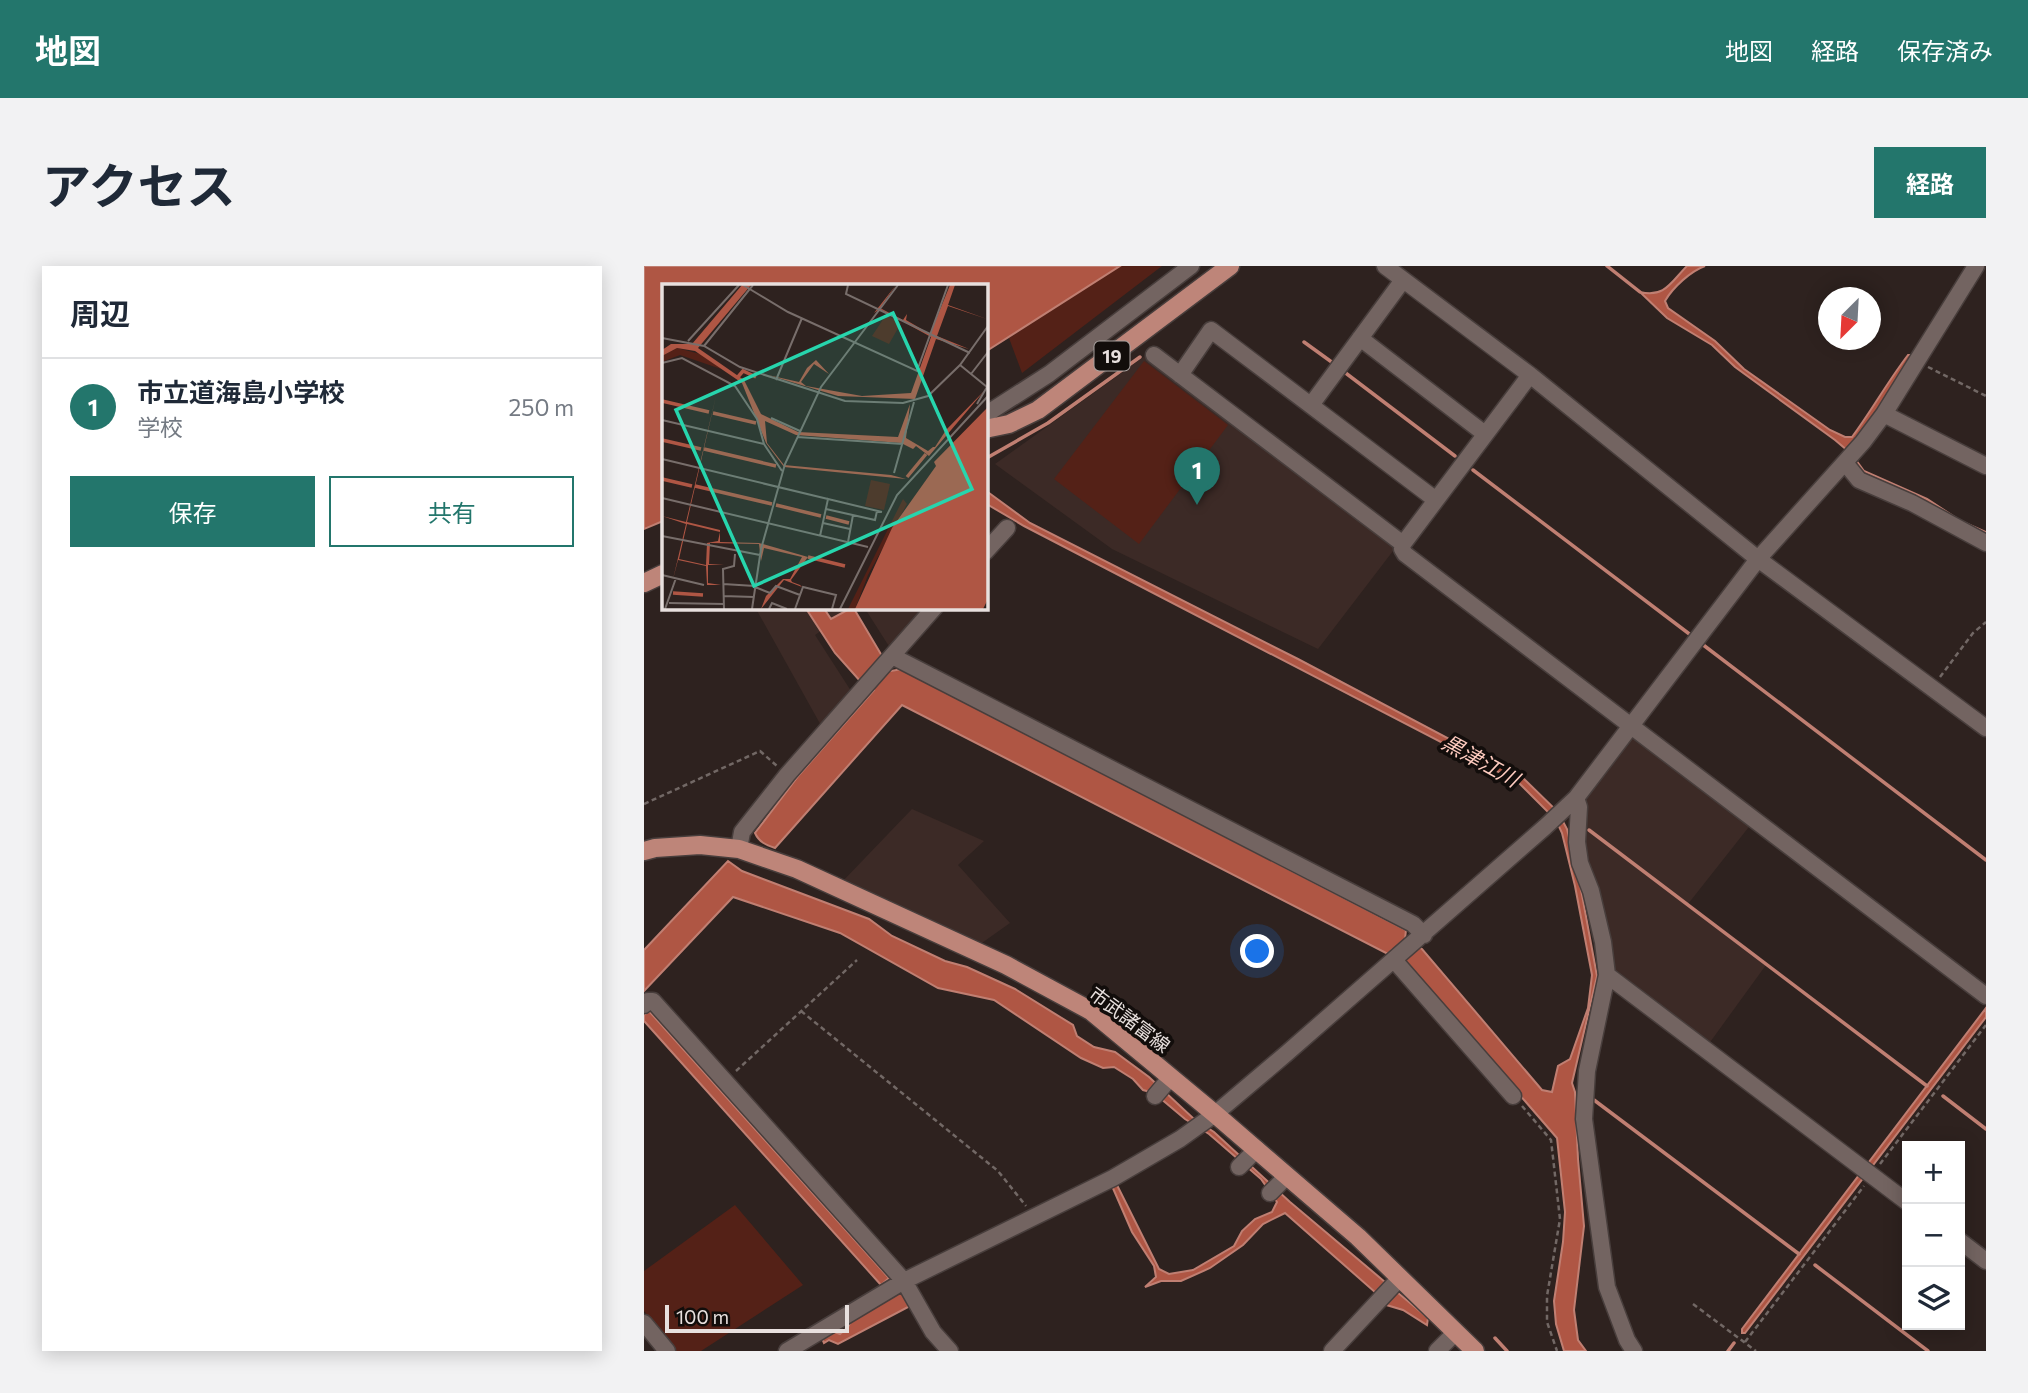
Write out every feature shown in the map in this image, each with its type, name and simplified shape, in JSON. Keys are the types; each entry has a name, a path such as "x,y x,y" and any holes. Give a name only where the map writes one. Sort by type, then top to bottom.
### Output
{"main road":[{"name":"19","path":"987,429 1009,424 1038,410 1230,266"},
{"path":"644,583 662,574"},
{"name":"市武諸富線","path":"644,851 700,845 739,849 797,869 1006,965 1091,1012 1163,1086 1278,1185 1358,1237 1395,1283 1456,1332 1475,1351"}],"street":[{"path":"987,414 1049,374 1191,266"},
{"path":"1385,266 1530,375 1758,559 1986,728"},
{"path":"787,1351 904,1280 1113,1178 1204,1122 1420,938 1545,827 1576,798 1758,559 1850,458 1884,414 1915,361 1978,266 1986,270"},
{"path":"1311,405 1403,279"},
{"path":"1180,375 1211,330 1436,500"},
{"path":"1360,338 1485,434"},
{"path":"1154,355 1403,544"},
{"path":"1530,375 1403,544 1405,554 1986,996"},
{"path":"1884,414 1986,466"},
{"path":"1850,458 1859,480 1912,503 1986,543"},
{"path":"987,550 1007,528"},
{"path":"739,849 742,832 787,775 933,609"},
{"path":"889,659 1413,924 1420,938"},
{"path":"1576,798 1579,807 1577,842 1580,863 1591,891 1603,942 1607,975 1587,1071 1584,1119 1607,1287 1627,1340 1634,1351"},
{"path":"1394,960 1513,1096"},
{"path":"1607,975 1902,1198"},
{"path":"644,1005 653,1001 904,1280 933,1332 950,1351"},
{"path":"1965,1245 1986,1261"},
{"path":"1332,1351 1395,1283"},
{"path":"644,1323 667,1351"},
{"path":"1437,1351 1456,1332"}],"path":[{"path":"1915,361 1986,396"},
{"path":"1932,688 1973,633 1986,622"},
{"path":"644,804 760,751 787,775"},
{"path":"726,1081 857,960"},
{"path":"802,1011 998,1171 1035,1216"},
{"path":"1513,1096 1551,1140 1560,1219 1547,1296 1547,1322 1556,1351"},
{"path":"1693,1304 1756,1351"}],"shaded area":[{"path":"1120,266 1162,266 1022,373 1009,338"},
{"path":"1145,356 1396,547 1318,649 1112,549 995,464"},
{"path":"1144,361 1228,425 1139,544 1054,479"},
{"path":"756,609 853,609 815,635 853,694 823,729"},
{"path":"865,609 924,609 926,612 892,651"},
{"path":"1632,732 1752,823 1688,904 1766,965 1708,1045 1611,973 1585,866 1583,796"},
{"path":"912,809 984,841 958,865 1010,923 979,945 841,883"},
{"path":"735,1205 803,1285 701,1351 676,1351 644,1311 644,1271"}],"water":[{"path":"644,266 1120,266 987,351 987,284 662,284 662,521 644,529"},
{"path":"1687,266 1705,266 1688,276 1673,290 1665,301 1668,308 1715,341 1744,369 1830,430 1845,437 1852,437 1908,355 1914,355 1856,460 1864,471 1927,499 1961,521 1986,532 1986,538 1861,475 1848,451 1835,440 1735,367 1712,345 1667,318 1640,292 1662,291"},
{"name":"黒津江川","path":"987,491 1030,523 1298,659 1523,778 1558,812 1567,829 1597,976 1572,1083 1575,1092 1584,1226 1574,1310 1578,1340 1586,1351 1564,1351 1556,1324 1554,1301 1565,1212 1557,1138 1392,950 1388,954 902,705 775,848 763,843 757,836 755,833 799,775 874,690 864,681 861,682 835,653 806,609 824,609 831,619 854,609 882,656 881,662 891,671 902,669 1406,930 1405,939 1422,949 1542,1090 1552,1092 1558,1066 1570,1059 1588,1008 1592,975 1575,886 1562,833 1556,820 1518,782 1024,526 987,504"},
{"path":"728,861 742,871 869,919 892,936 1015,989 1073,1025 1077,1036 1094,1047 1115,1052 1149,1077 1194,1119 1214,1132 1290,1202 1385,1282 1386,1286 1428,1318 1427,1325 1403,1310 1383,1304 1384,1300 1285,1213 1263,1224 1243,1245 1210,1268 1181,1281 1161,1281 1145,1287 1156,1277 1154,1266 1132,1232 1112,1186 1116,1183 1159,1269 1169,1274 1193,1270 1234,1246 1242,1231 1255,1219 1272,1212 1277,1202 1261,1179 1209,1134 1114,1067 1103,1068 1081,1058 994,1000 938,988 840,933 733,897 644,991 644,950"},
{"path":"1986,1008 1986,1017 1745,1333 1742,1333 1742,1329"},
{"path":"649,1011 889,1278 881,1285 644,1021 644,1015"},
{"path":"899,1290 904,1292 910,1306 838,1344 829,1340 824,1343 821,1336 832,1331 840,1334 852,1319"}],"waterway":[{"path":"1607,266 1640,292"},
{"path":"1304,342 1333,363"},
{"path":"987,458 1048,423 1140,357"},
{"path":"1343,371 1455,456"},
{"path":"1473,470 1692,636"},
{"path":"1702,644 1986,860"},
{"path":"1589,830 1927,1086"},
{"path":"1943,1096 1986,1129"},
{"path":"1594,1100 1799,1254"},
{"path":"1815,1265 1928,1351"},
{"path":"1495,1338 1507,1351"},
{"path":"1728,1351 1734,1343"}],"place":[{"name":"市立道海島小学校","path":"1197,505"}]}
